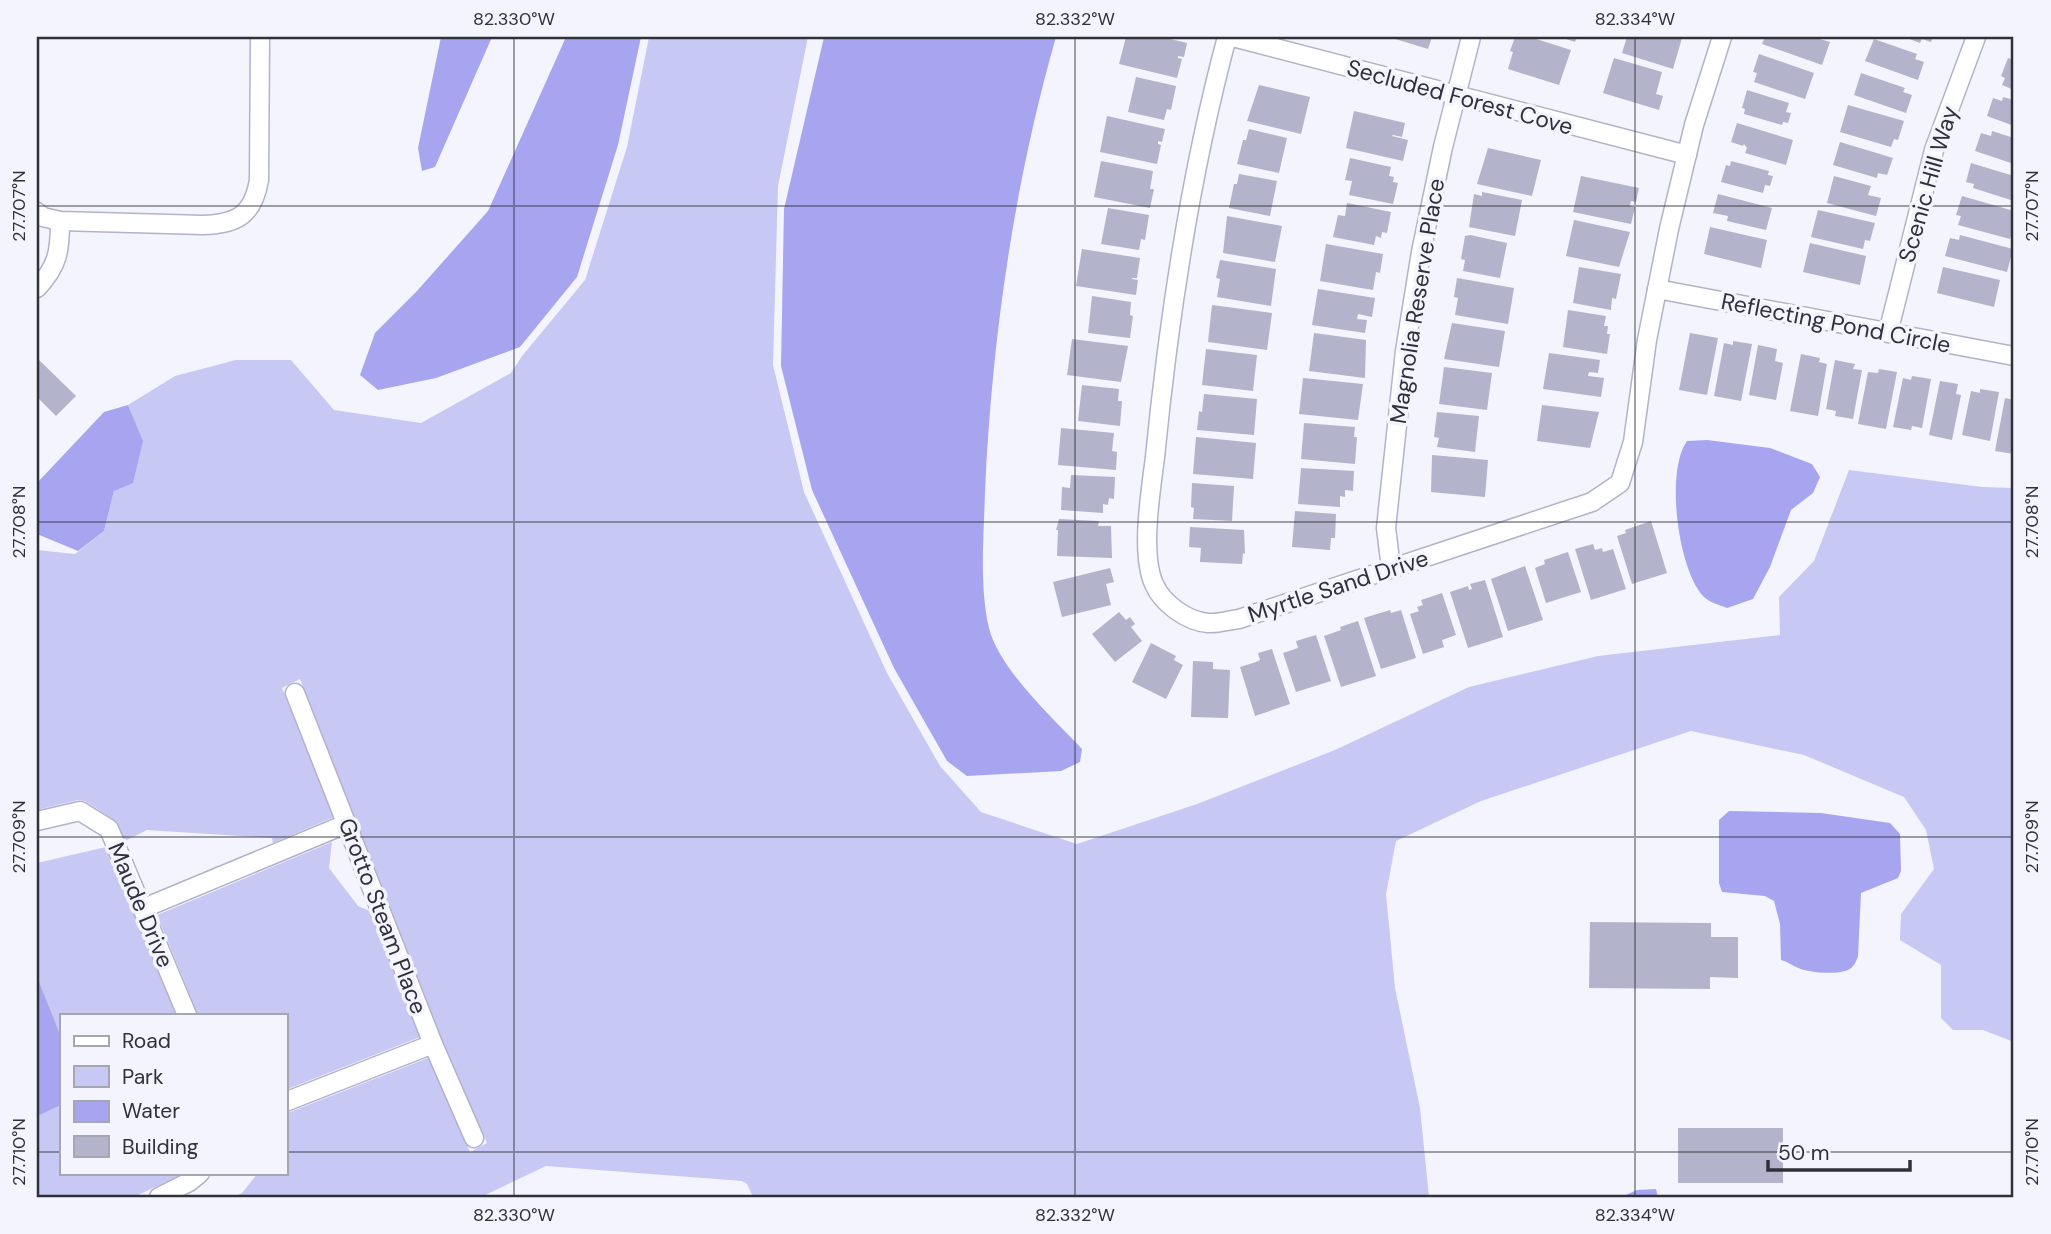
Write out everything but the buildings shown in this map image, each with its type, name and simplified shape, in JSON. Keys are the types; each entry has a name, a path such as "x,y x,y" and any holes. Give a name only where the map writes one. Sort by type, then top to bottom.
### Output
{"street":[{"path":"37,212 60,222 221,225 247,212 256,197 259,180 260,37"},
{"name":"Myrtle Sand Drive","path":"1227,37 1191,192 1170,324 1149,509 1147,552 1153,583 1168,604 1187,616 1208,623 1240,619 1592,502 1620,483 1633,442 1647,340 1686,155 1722,37"},
{"name":"Secluded Forest Cove","path":"1233,37 1686,155"},
{"name":"Magnolia Reserve Place","path":"1391,568 1386,528 1405,351 1422,252 1471,37"},
{"name":"Scenic Hill Way","path":"1888,333 1934,150 1976,37"},
{"path":"37,288 58,260 60,222"},
{"name":"Reflecting Pond Circle","path":"1657,289 2014,356"},
{"name":"Grotto Steam Place","path":"295,693 433,1044 474,1138"},
{"name":"Maude Drive","path":"37,821 80,811 109,829 187,1014"},
{"path":"144,908 346,824"},
{"path":"287,1101 433,1044"},
{"path":"159,1197 199,1174"}],"green space":[{"path":"649,37 808,37 778,186 773,365 804,492 887,673 940,766 981,812 1077,844 1197,804 1335,750 1469,687 1598,656 1780,635 1779,597 1814,561 1849,470 1982,487 2014,488 2014,1042 1983,1030 1953,1030 1941,1018 1941,965 1900,940 1901,914 1934,869 1926,830 1904,797 1804,755 1691,731 1481,801 1396,841 1386,894 1395,988 1420,1108 1429,1197 753,1197 747,1184 742,1181 546,1166 481,1197 234,1197 242,1193 257,1174 287,1174 287,1113 428,1058 470,1152 487,1143 438,1030 300,679 282,688 334,817 273,843 272,838 147,830 125,841 114,820 85,801 78,800 37,810 37,550 75,554 104,531 114,491 143,442 128,405 175,376 236,360 291,360 334,410 421,423 511,373 585,280 627,147"},
{"path":"332,842 329,868 358,906 370,911 420,1037 287,1089 287,1014 198,1014 157,915"},
{"path":"106,847 176,1014 60,1014 60,1174 182,1174 134,1197 37,1197 37,863"}],"water":[{"path":"441,37 492,37 435,167 422,171 418,148"},
{"path":"566,37 641,37 618,145 577,277 520,347 436,378 378,390 360,375 375,333 417,291 488,211"},
{"path":"824,37 1056,37 1028,148 999,319 988,434 983,560 986,612 995,644 1028,692 1082,749 1080,762 1061,771 967,776 947,761 894,668 812,490 781,366 784,209"},
{"path":"128,405 143,441 133,483 114,491 104,531 78,551 37,534 37,483 104,412"},
{"path":"1707,440 1770,448 1812,464 1820,477 1813,493 1791,510 1770,567 1753,599 1727,608 1705,598 1694,583 1681,543 1677,520 1677,474 1680,455 1687,441"},
{"path":"1729,811 1821,813 1890,823 1900,834 1901,871 1898,878 1861,893 1858,956 1850,969 1843,972 1815,972 1781,960 1780,924 1774,901 1765,896 1722,892 1719,883 1719,820"},
{"path":"37,977 60,1034 60,1105 37,1116"},
{"path":"1656,1189 1658,1197 1621,1197 1637,1190"}]}
